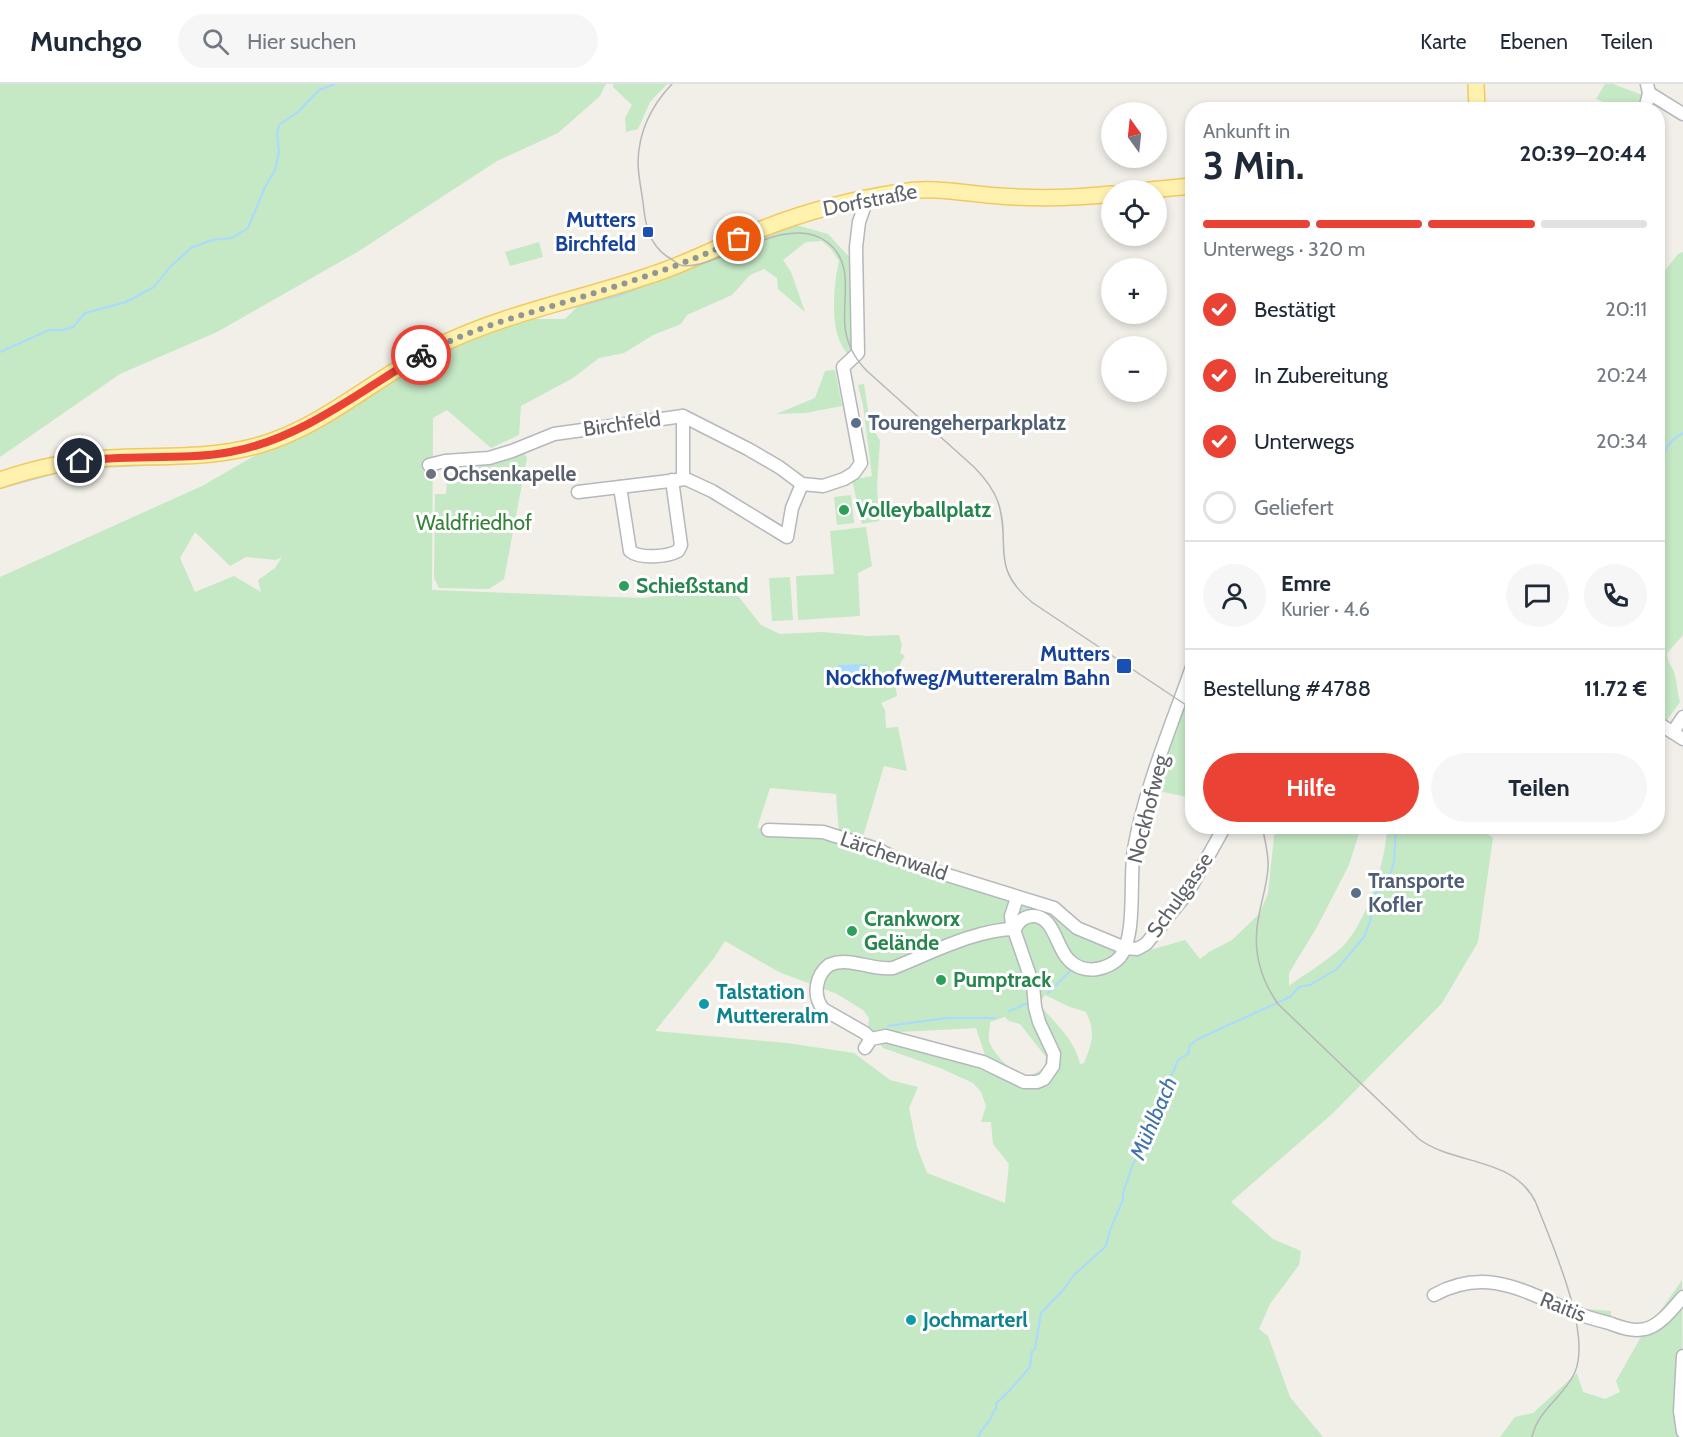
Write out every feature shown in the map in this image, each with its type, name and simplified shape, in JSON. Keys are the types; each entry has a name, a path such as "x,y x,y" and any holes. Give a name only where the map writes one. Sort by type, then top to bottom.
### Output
{"main road":[{"path":"1476,84 1477,102"},
{"path":"1167,188 1185,187"},
{"name":"Dorfstraße","path":"0,480 44,467 87,460 213,454 265,443 309,424 420,355 452,339 675,266 783,221 867,199 920,189 1038,198 1101,195"}],"street":[{"path":"1648,88 1683,114"},
{"path":"578,492 678,479 693,481 787,537 792,508 802,484 823,486 854,473 861,463 843,367 858,353 856,247 859,222 867,199"},
{"path":"620,487 630,551 639,555 670,555 678,551 681,545 678,479 683,416"},
{"name":"Birchfeld","path":"429,465 445,461 489,458 554,434 683,416 748,449 802,484"},
{"name":"Nockhofweg","path":"1125,948 1130,920 1133,850 1152,781 1185,688"},
{"path":"1665,727 1678,735 1683,717"},
{"name":"Lärchenwald","path":"768,830 823,832 877,849 899,860 1054,908 1077,928 1125,948"},
{"name":"Schulgasse","path":"1125,948 1137,949 1150,938 1188,892 1221,834"},
{"path":"1015,929 1002,929 975,936 893,968 846,962 832,963 823,969 819,977 818,999 823,1009 865,1033 868,1043 886,1036 897,1038 983,1062 1024,1082 1037,1082 1044,1079 1053,1066 1054,1054 1039,1022 1033,985 1015,929 1012,924 1011,916 1017,898"},
{"path":"1015,929 1025,918 1036,917 1043,920 1051,928 1061,951 1069,960 1084,969 1108,966 1121,956 1125,948"},
{"name":"Raitis","path":"1434,1295 1467,1281 1491,1282 1517,1288 1575,1313 1631,1330 1645,1329 1655,1324 1683,1297"},
{"path":"1683,1356 1680,1411 1683,1432"}],"green space":[{"path":"0,84 606,84 600,96 558,133 497,161 359,251 217,332 120,374 0,457"},
{"path":"613,84 667,84 650,102 638,129 626,132 625,118 632,105 613,87"},
{"path":"1605,84 1613,84 1645,96 1643,102 1603,102 1596,99"},
{"path":"789,223 828,234 853,261 856,347 849,356 840,341 835,322 835,290 839,261 822,241 806,242 783,260 791,272 805,312 778,289 777,278 764,269 750,275 732,295 687,315 681,324 653,335 624,353 599,358 573,378 521,406 519,435 491,448 447,410 433,418 432,590 642,598 731,587 761,625 780,634 822,632 868,636 899,635 902,645 900,653 905,656 897,675 897,696 881,703 885,710 886,728 898,727 907,771 884,766 862,840 839,833 836,794 770,788 757,828 823,835 1051,912 1119,950 1133,955 1185,940 1200,959 1232,940 1259,914 1268,894 1274,834 1359,834 1349,865 1317,927 1289,973 1289,986 1333,955 1353,933 1374,888 1386,834 1488,834 1493,838 1478,942 1442,1003 1332,1114 1231,1202 1273,1239 1301,1251 1299,1265 1270,1304 1259,1329 1268,1336 1290,1397 1323,1437 0,1437 0,577 202,486 409,367 452,346 519,319 565,319 583,301","holes":["195,532 230,566 246,557 276,560 282,557 275,568 258,580 261,592 234,576 195,592 180,558","725,941 779,972 837,994 863,1010 869,1018 868,1029 883,1048 940,1068 973,1083 981,1092 986,1106 981,1122 991,1122 993,1144 1009,1164 1005,1203 927,1173 917,1147 909,1108 918,1087 890,1080 854,1053 787,1043 655,1031","1045,995 1086,1012 1092,1038 1084,1063 1080,1064 1069,1039 1039,1004","1005,1017 1009,1021 1020,1024 1046,1057 1044,1068 1034,1074 1022,1075 1007,1066 989,1041 990,1022","976,1028 986,1058 898,1034 899,1032"]},
{"path":"539,242 543,257 510,266 505,252"},
{"path":"1683,252 1683,635 1667,653 1675,675 1680,702 1665,723 1665,270 1678,254"},
{"path":"835,370 842,406 805,413 776,414 815,398 825,371"},
{"path":"864,384 870,423 880,441 877,485 879,521 862,524 852,480 872,476 863,405 858,385"},
{"name":"Waldfriedhof","path":"524,452 527,458 504,579 489,589 439,588 434,578 435,494 446,494 447,475 477,472 479,466"},
{"name":"Volleyballplatz","path":"851,495 854,523 837,525 834,497"},
{"path":"866,527 872,566 858,573 860,616 798,620 796,576 834,574 830,531"},
{"path":"790,577 793,620 772,621 769,578"},
{"path":"1183,706 1185,707 1185,797 1154,790"},
{"path":"1682,1280 1683,1437 1500,1437 1515,1417 1533,1413 1577,1373 1583,1392 1605,1399 1620,1392 1616,1381 1642,1335 1579,1311 1585,1309 1611,1311 1611,1318 1647,1324 1661,1310"}],"water":[{"path":"867,664 867,679 838,679 838,665"}],"waterway":[{"path":"0,352 49,330 73,327 85,313 126,302 154,287 170,267 191,248 212,240 232,238 248,228 265,187 275,170 279,152 277,134 279,125 298,112 319,90 335,84"},
{"path":"558,311 620,295 645,285"},
{"name":"Mühlbach","path":"1665,452 1671,442 1683,433"},
{"path":"201,462 215,461"},
{"path":"64,472 101,467 187,463"},
{"path":"0,488 52,474"},
{"name":"Mühlbach","path":"978,1437 996,1409 996,1403 1030,1366 1041,1313 1074,1275 1106,1246 1133,1164 1143,1149 1159,1108 1159,1097 1166,1089 1178,1060 1188,1054 1190,1045 1198,1039 1290,997 1299,987 1310,985 1337,969 1364,937 1370,922 1375,895 1391,872 1396,834"},
{"path":"1048,993 1072,969 1074,970"},
{"path":"1085,975 1100,975 1114,969"},
{"path":"1009,1011 1028,1003"},
{"path":"888,1026 946,1018 995,1018"}],"tram line":[{"path":"672,84 652,110 639,150 638,171 645,218 656,246 678,264 689,266 698,265 756,242 786,234 815,235 827,242 836,250 844,270 845,327 852,351 867,371 974,467 988,483 996,497 1002,517 1006,566 1019,590 1033,603 1185,704"},
{"path":"1263,834 1268,868 1256,939 1262,972 1278,1004 1419,1139 1433,1148 1499,1169 1514,1177 1526,1188 1536,1203 1568,1287 1578,1334 1579,1355 1571,1381 1540,1418 1532,1437"}],"way so far":[{"path":"421,355 480,328 651,275 739,239"}],"place":[{"name":"Mutters Birchfeld","path":"648,232"},
{"name":"Tourengeherparkplatz","path":"856,423"},
{"name":"Ochsenkapelle","path":"431,474"},
{"name":"Volleyballplatz","path":"844,510"},
{"name":"Schießstand","path":"624,586"},
{"name":"Mutters Nockhofweg/Muttereralm Bahn","path":"1124,666"},
{"name":"Transporte Kofler","path":"1356,893"},
{"name":"Crankworx Gelände","path":"852,931"},
{"name":"Pumptrack","path":"941,980"},
{"name":"Talstation Muttereralm","path":"704,1004"},
{"name":"Jochmarterl","path":"911,1320"}],"route":[{"path":"80,461 195,456 231,452 272,441 323,416 421,355"}]}
